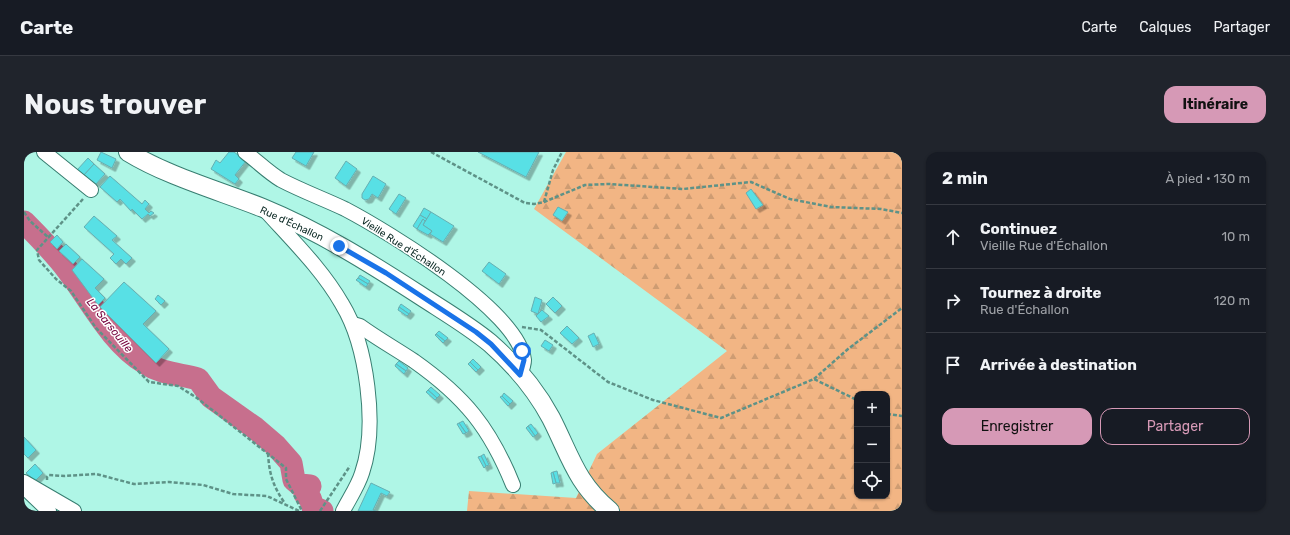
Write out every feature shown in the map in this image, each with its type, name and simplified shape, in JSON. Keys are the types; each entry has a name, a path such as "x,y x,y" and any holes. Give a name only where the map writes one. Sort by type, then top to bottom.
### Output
{"main road":[{"name":"Rue d'Échallon","path":"128,152 192,181 263,208 303,226 392,277 476,332 491,344 536,393 551,418 583,483 593,496 610,511"}],"street":[{"path":"44,152 91,190"},
{"name":"Vieille Rue d'Échallon","path":"246,152 281,179 344,209 420,254 460,284 506,324 522,351 524,360 520,375"},
{"path":"263,208 325,279 342,304 353,324 362,359 370,414 369,436 362,474 343,511"},
{"path":"353,324 360,326 428,371 469,407 500,454 513,485"},
{"path":"24,482 50,505"},
{"path":"24,486 50,505 74,511"}],"path":[{"path":"431,152 525,203 534,204 544,202 585,185 609,184 683,189 751,182 790,199 831,207 881,209 902,214"},
{"path":"544,202 553,170 562,152"},
{"path":"91,190 37,250 38,260 56,279 71,291 96,328 141,374 155,384 178,386 197,398 286,468 286,479 300,511"},
{"path":"24,212 30,221 48,238"},
{"path":"506,324 541,330 608,382 653,400 721,418 814,378 848,349 902,308"},
{"path":"814,378 854,398"},
{"path":"890,414 902,416"},
{"path":"268,453 270,473 275,489 285,503"},
{"path":"320,511 352,462"},
{"path":"50,505 52,493 46,480 49,474 96,474 134,484 170,482 203,485 233,494 267,496 300,511"}],"green space":[{"path":"566,152 902,152 902,511 467,511 469,491 576,498 597,454 727,351 534,209"}],"building":[{"path":"101,152 116,159 112,168 97,160"},
{"path":"229,152 234,152 246,161 235,175 239,179 235,184 211,169 216,160 220,163"},
{"path":"296,152 314,152 306,166 292,158"},
{"path":"478,152 539,152 526,177"},
{"path":"88,158 94,164 84,175 77,170"},
{"path":"346,161 357,169 346,186 335,178"},
{"path":"94,164 105,174 96,184 84,175"},
{"path":"110,176 142,204 145,200 149,204 145,209 149,213 151,211 154,213 150,216 148,214 142,219 132,209 131,211 120,199 117,202 100,187"},
{"path":"373,176 386,184 378,198 372,194 369,199 365,200 362,198 362,194"},
{"path":"751,189 763,205 756,209 746,193"},
{"path":"399,194 406,198 396,214 389,209"},
{"path":"558,207 568,212 562,221 553,215"},
{"path":"424,208 431,212 427,219 420,215"},
{"path":"431,212 454,226 443,242 430,234 432,231 423,225"},
{"path":"420,215 427,219 425,221 423,219 417,229 413,226"},
{"path":"94,216 117,236 112,240 132,258 126,264 121,259 116,264 110,258 114,254 84,227"},
{"path":"423,219 425,221 423,225 432,231 428,235 417,229"},
{"path":"57,235 63,242 57,249 50,242"},
{"path":"66,244 80,257 73,264 59,251"},
{"path":"82,259 104,279 95,288 105,298 98,305 72,270"},
{"path":"489,262 506,274 499,284 482,271"},
{"path":"360,275 370,281 368,284 358,278"},
{"path":"358,278 368,284 366,287 356,280"},
{"path":"124,282 156,311 143,324 169,349 156,363 100,307"},
{"path":"158,295 165,301 161,305 155,299"},
{"path":"535,297 542,300 538,314 531,311"},
{"path":"553,297 562,306 555,313 546,304"},
{"path":"401,304 411,311 409,314 399,307"},
{"path":"399,307 409,314 407,316 398,310"},
{"path":"542,310 549,316 541,322 536,316"},
{"path":"567,326 579,338 572,344 560,333"},
{"path":"439,331 448,338 445,341 436,334"},
{"path":"594,333 599,344 593,347 588,336"},
{"path":"436,334 445,341 443,343 435,335"},
{"path":"545,340 553,345 549,351 541,346"},
{"path":"473,359 481,367 478,370 470,362"},
{"path":"399,361 408,368 406,371 396,364"},
{"path":"470,362 478,370 476,372 468,364"},
{"path":"396,364 406,371 404,374 395,366"},
{"path":"431,387 440,395 437,398 428,390"},
{"path":"428,390 437,398 435,400 426,392"},
{"path":"504,393 513,401 510,404 502,396"},
{"path":"502,396 510,404 508,406 500,397"},
{"path":"463,421 469,431 466,433 459,423"},
{"path":"459,423 466,433 463,434 457,424"},
{"path":"531,424 538,433 535,436 528,426"},
{"path":"528,426 535,436 533,437 526,428"},
{"path":"24,437 36,450 28,458 24,454"},
{"path":"484,454 489,465 486,466 481,456"},
{"path":"481,456 486,466 484,468 478,457"},
{"path":"35,464 43,473 35,481 26,473"},
{"path":"557,471 560,483 556,483 553,472"},
{"path":"553,472 556,483 553,484 551,473"},
{"path":"371,483 390,492 387,496 381,493 373,510 376,511 358,511"}],"waterway":[{"name":"La Sarsouille","path":"24,222 48,246 64,265 103,322 122,345 133,355 151,367 164,372 198,379 211,397 255,428 276,446 291,463 294,480 300,485 310,486 305,494 310,498 313,507 322,511"}],"route":[{"path":"339,246 386,273 476,332 491,344 520,375 524,366 522,351"}]}
